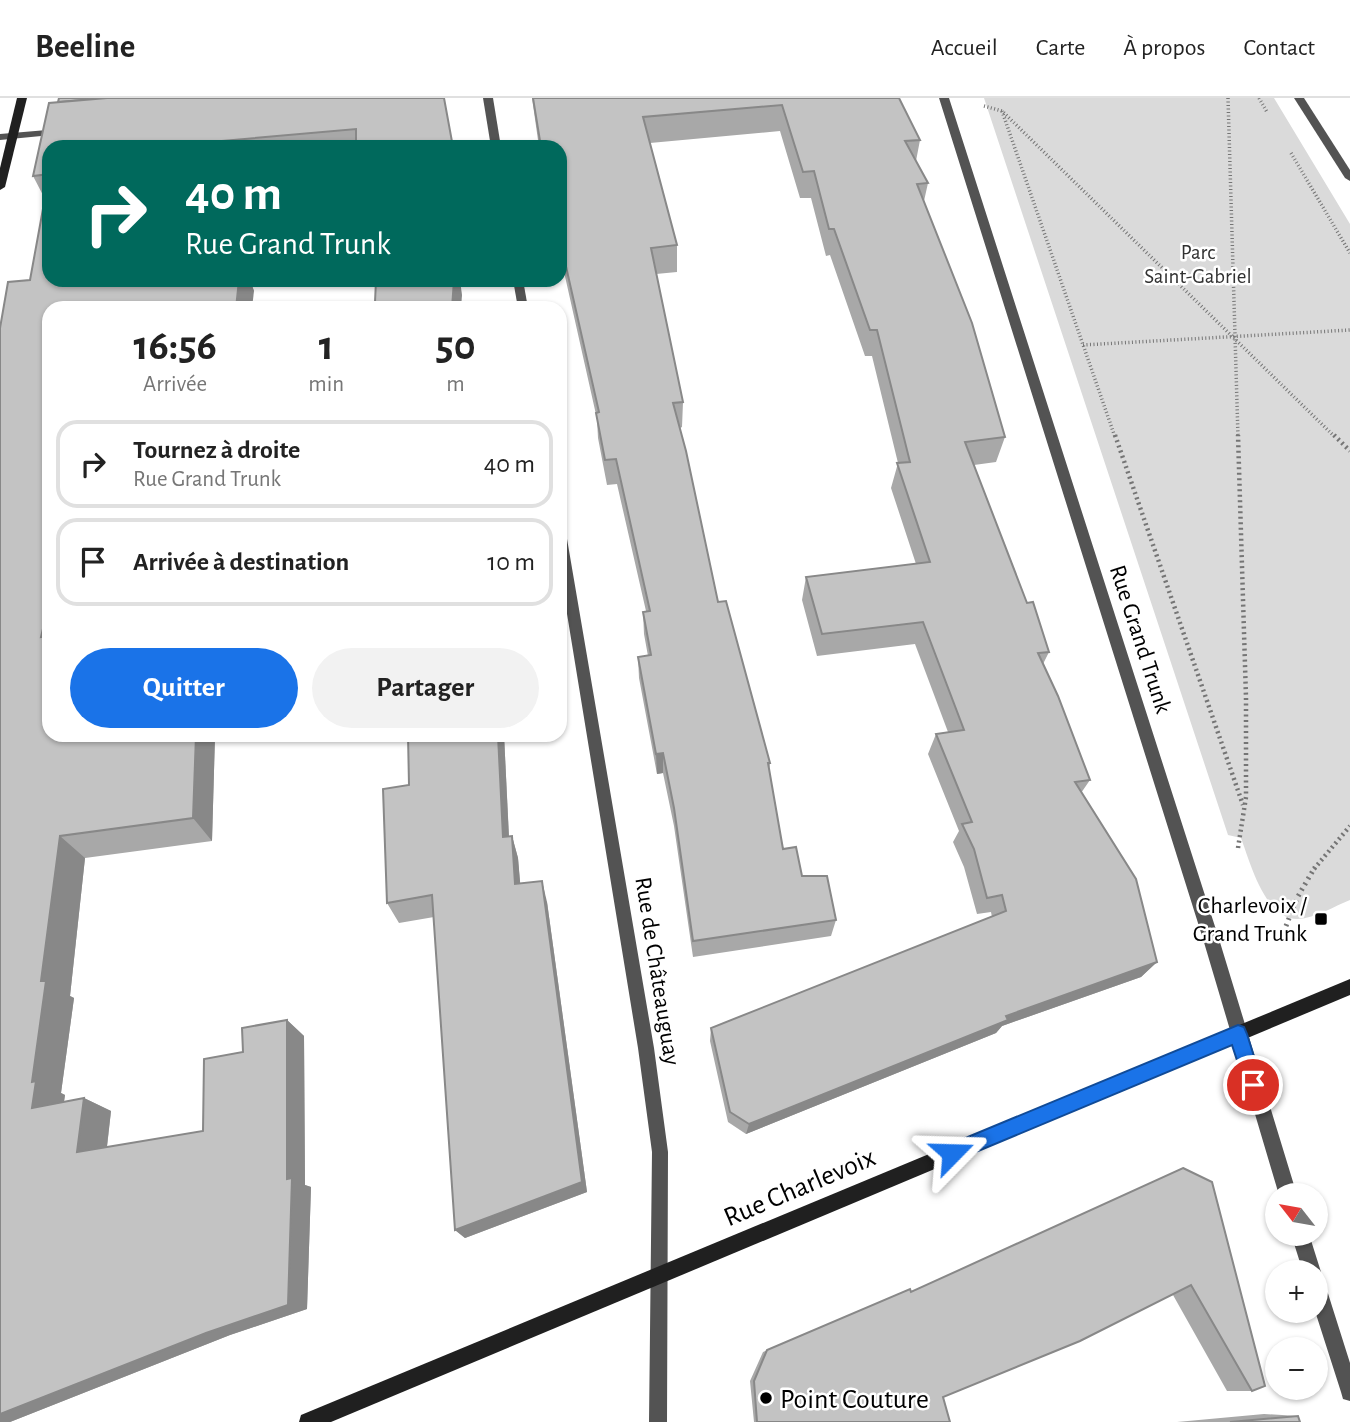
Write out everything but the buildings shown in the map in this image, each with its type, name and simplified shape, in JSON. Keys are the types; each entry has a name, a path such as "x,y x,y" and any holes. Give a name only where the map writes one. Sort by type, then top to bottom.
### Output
{"street":[{"path":"0,187 22,98"},
{"path":"488,98 495,140"},
{"name":"Rue Grand Trunk","path":"944,98 1211,939 1284,1183"},
{"path":"1299,98 1350,178"},
{"path":"0,137 72,131"},
{"name":"Rue de Châteauguay","path":"567,575 660,1152 658,1422"},
{"name":"Rue Charlevoix","path":"308,1422 1350,987"},
{"path":"1328,1322 1350,1392"}],"path":[{"path":"1228,98 1247,698 1244,807 1238,848"},
{"path":"1259,98 1271,118"},
{"path":"984,106 1002,111 1350,451"},
{"name":"Rue Grand Trunk","path":"1002,111 1244,807"},
{"path":"1291,152 1350,253"},
{"path":"1083,345 1350,330"},
{"path":"1286,926 1301,889 1319,862 1350,826"}],"green space":[{"name":"Parc Saint-Gabriel","path":"984,98 1274,98 1350,224 1350,900 1325,911 1298,919 1286,917 1276,910 1260,888 1241,838 1228,835"}],"place":[{"name":"Charlevoix / Grand Trunk","path":"1321,919"},
{"name":"Point Couture","path":"766,1398"}],"route":[{"path":"952,1153 1238,1034 1253,1085"}]}
